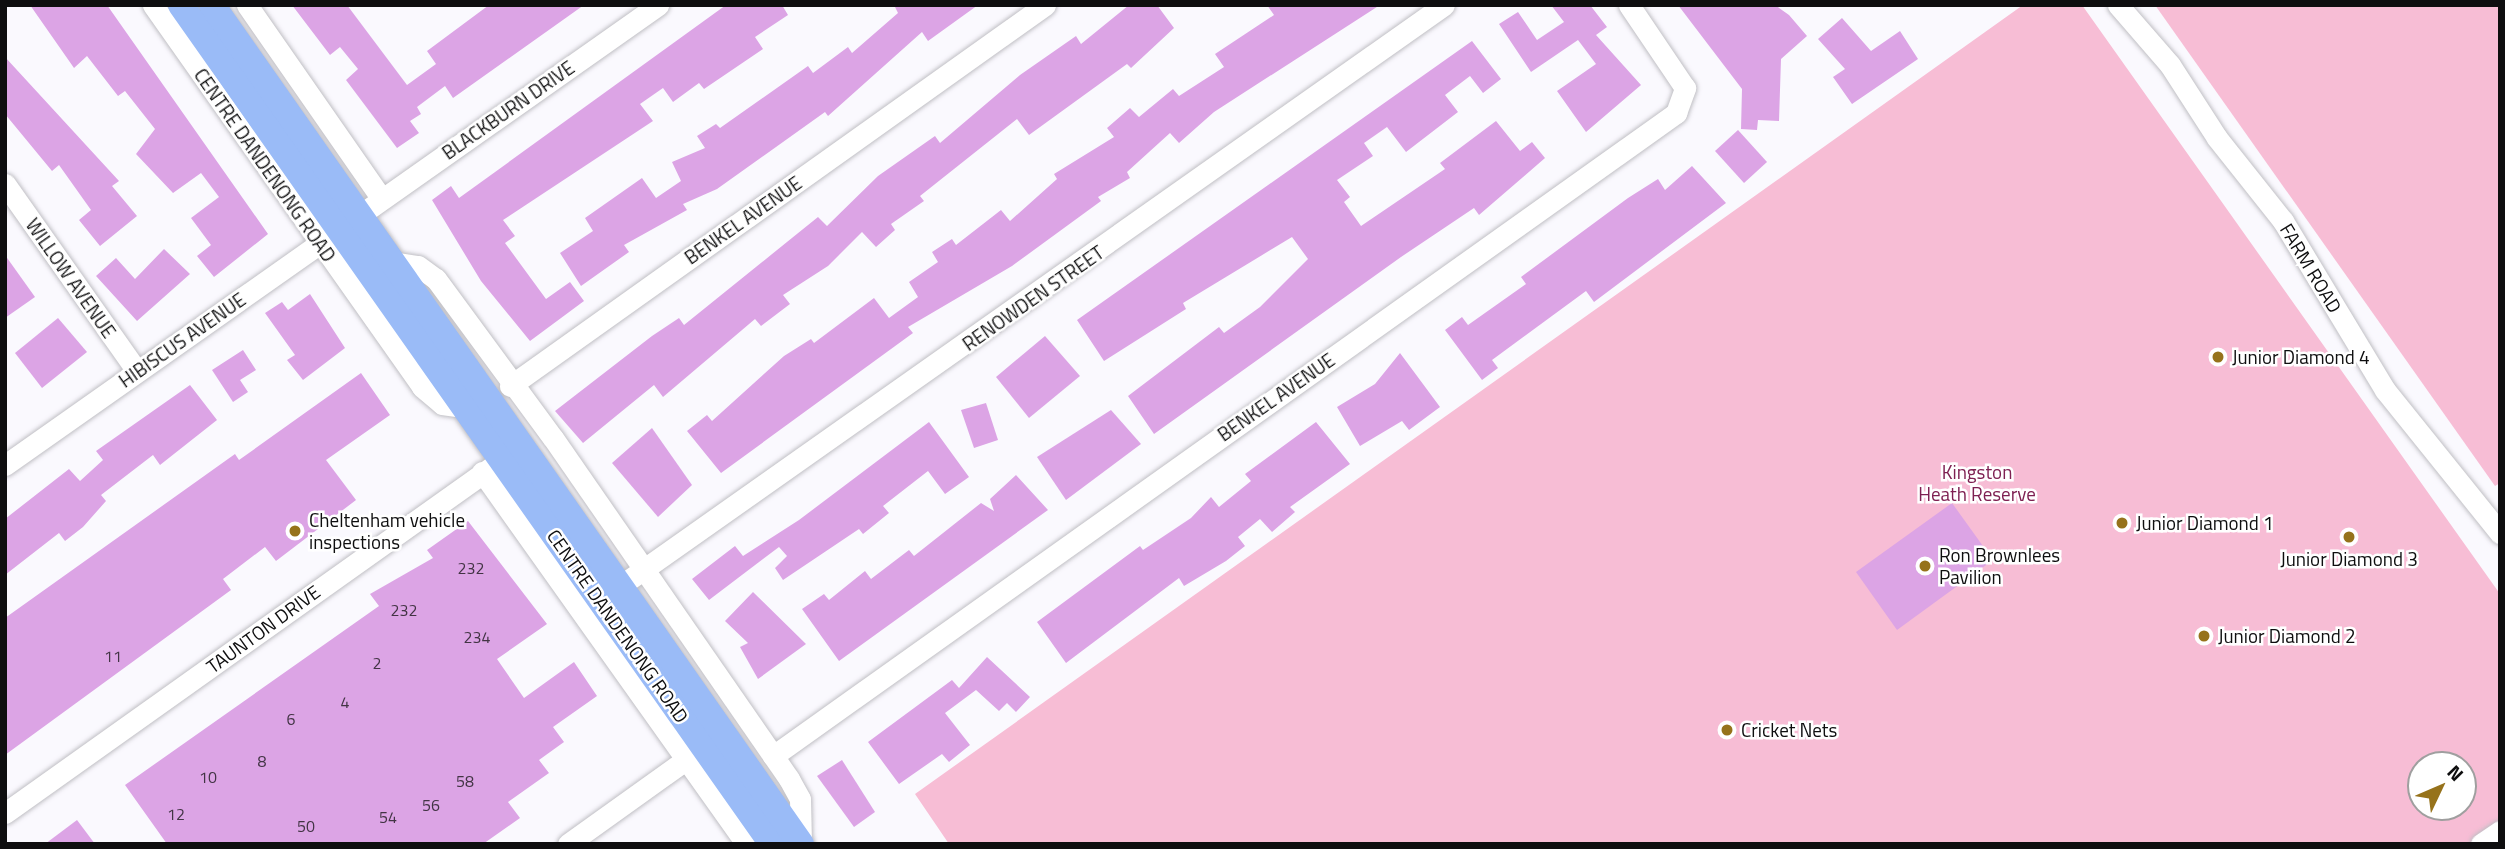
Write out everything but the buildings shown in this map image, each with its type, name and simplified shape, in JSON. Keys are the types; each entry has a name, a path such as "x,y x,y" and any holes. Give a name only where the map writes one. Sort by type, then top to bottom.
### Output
{"main road":[{"name":"CENTRE DANDENONG ROAD","path":"181,5 772,844"},
{"name":"CENTRE DANDENONG ROAD","path":"212,5 339,229 392,262 501,459 620,586 704,747 801,844"}],"street":[{"name":"CENTRE DANDENONG ROAD","path":"153,5 339,229"},
{"path":"247,5 382,199"},
{"name":"BLACKBURN DRIVE","path":"339,229 658,5"},
{"name":"BENKEL AVENUE","path":"510,386 1045,5"},
{"name":"RENOWDEN STREET","path":"620,586 644,573 1444,5"},
{"name":"BENKEL AVENUE","path":"773,756 1676,113 1685,88 1629,5"},
{"name":"FARM ROAD","path":"2118,5 2170,65 2217,138 2283,221 2385,390 2500,533"},
{"name":"WILLOW AVENUE","path":"5,184 137,371"},
{"name":"HIBISCUS AVENUE","path":"5,465 339,229"},
{"name":"CENTRE DANDENONG ROAD","path":"392,262 418,266 436,279 773,756 800,799 801,844"},
{"path":"501,459 560,456"},
{"name":"TAUNTON DRIVE","path":"5,813 501,459"},
{"name":"CENTRE DANDENONG ROAD","path":"704,747 746,844"},
{"path":"568,844 704,747"},
{"path":"2482,844 2500,831"}],"green space":[{"name":"Kingston Heath Reserve","path":"2023,5 2082,5 2500,594 2500,844 949,844 915,794"},
{"path":"2155,5 2500,5 2500,483 2495,486"}],"place":[{"name":"Junior Diamond 4","path":"2218,357"},
{"name":"Junior Diamond 1","path":"2122,523"},
{"name":"Cheltenham vehicle inspections","path":"295,531"},
{"name":"Junior Diamond 3","path":"2349,537"},
{"name":"Ron Brownlees Pavilion","path":"1925,566"},
{"name":"Junior Diamond 2","path":"2204,636"},
{"name":"Cricket Nets","path":"1727,730"}]}
